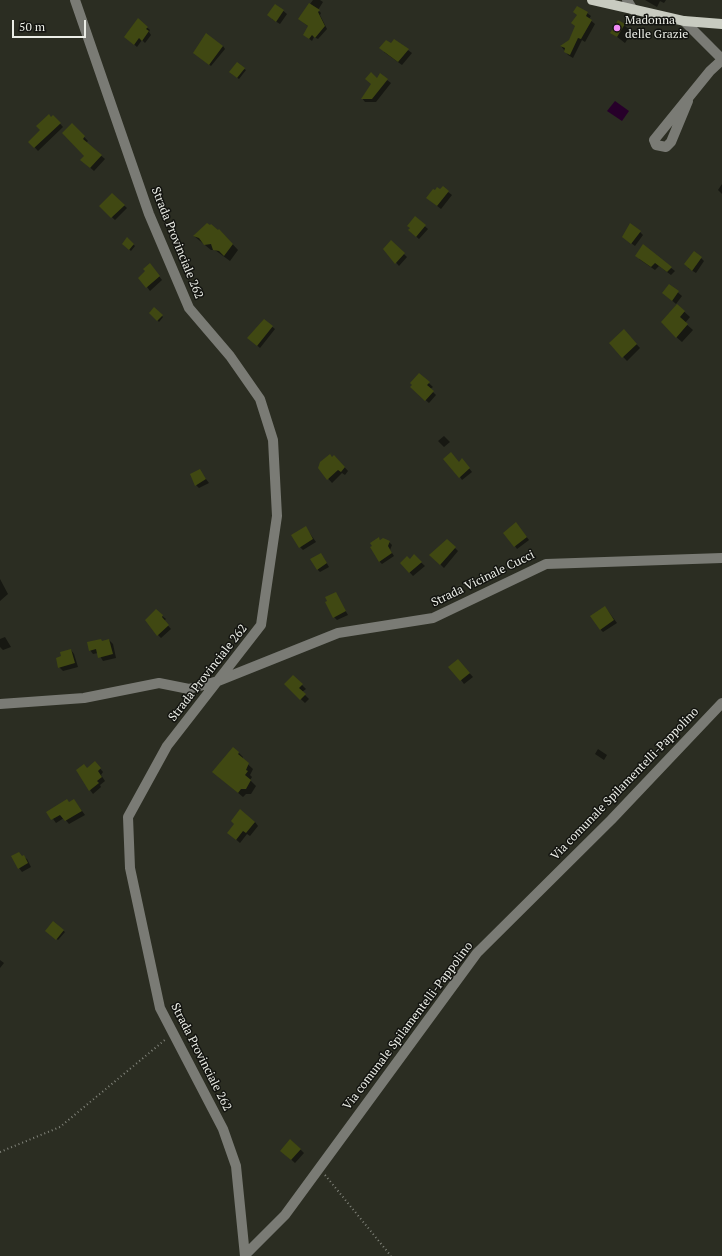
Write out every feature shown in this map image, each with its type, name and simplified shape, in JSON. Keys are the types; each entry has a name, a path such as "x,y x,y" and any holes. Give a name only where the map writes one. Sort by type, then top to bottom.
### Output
{"main road":[{"path":"592,0 684,21 722,24"}],"street":[{"name":"Strada Provinciale 262","path":"75,0 149,214 189,308 230,356 260,399 273,440 277,516 261,625 167,746 128,817 130,868 160,1008 223,1129 236,1166 245,1255"},
{"path":"627,0 633,10"},
{"path":"684,21 722,60 710,71 688,101"},
{"name":"Strada Vicinale Cucci","path":"0,704 84,698 159,683 189,689 218,682 338,633 433,618 546,564 722,558"},
{"name":"Via comunale Spilamentelli-Pappolino","path":"245,1255 285,1215 477,953 611,820 722,703"}],"path":[{"path":"0,1152 60,1128 174,1033"},
{"path":"322,1171 390,1256"}],"shaded area":[{"path":"615,101 629,111 622,121 607,111"}],"building":[{"path":"309,3 320,10 318,12 325,26 315,38 312,35 309,39 303,35 308,26 298,19"},
{"path":"275,4 284,10 276,22 267,15"},
{"path":"577,6 588,12 586,16 592,20 581,39 578,38 570,55 564,52 565,48 560,46 569,40 575,26 571,23 577,15 573,12"},
{"path":"138,18 148,27 146,29 149,31 142,41 139,38 134,45 124,37"},
{"name":"Madonna delle Grazie","path":"618,20 625,24 617,37 610,33"},
{"path":"206,33 223,46 209,65 193,53"},
{"path":"394,39 409,49 398,62 379,48 386,40 391,43"},
{"path":"237,62 245,68 237,78 229,72"},
{"path":"371,72 377,78 380,73 388,79 372,99 361,99 371,84 365,79"},
{"path":"49,114 51,117 53,115 61,123 34,148 28,142 40,130 36,126"},
{"path":"72,123 85,136 83,139 102,155 90,168 80,160 84,156 62,133"},
{"path":"443,186 449,191 437,206 426,198 433,189 435,190 437,187 440,189"},
{"path":"112,193 125,205 111,218 99,206"},
{"path":"415,216 426,225 416,237 408,230 410,228 407,226"},
{"path":"207,223 210,225 211,224 218,230 219,229 233,244 224,256 219,251 213,250 211,244 204,245 199,238 193,236"},
{"path":"630,223 641,231 631,244 622,237"},
{"path":"127,237 134,244 129,250 122,244"},
{"path":"391,240 405,253 395,264 383,249"},
{"path":"643,244 672,267 667,272 655,263 651,267 635,256"},
{"path":"694,251 702,257 692,271 684,264"},
{"path":"150,263 160,276 146,288 138,278 145,271 143,269"},
{"path":"669,284 679,291 672,301 662,293"},
{"path":"677,304 685,311 680,317 688,324 676,338 661,322"},
{"path":"154,307 163,315 157,321 149,313"},
{"path":"264,319 273,326 257,346 247,338"},
{"path":"624,329 637,344 622,358 609,343"},
{"path":"419,373 430,382 427,385 434,391 425,401 410,387 412,385 410,383"},
{"path":"451,452 459,462 462,458 470,468 459,478 443,459"},
{"path":"330,454 332,457 334,455 345,467 341,472 338,470 327,480 318,468 320,462"},
{"path":"200,469 206,479 195,486 190,474"},
{"path":"516,522 527,537 514,547 503,533"},
{"path":"306,526 313,539 299,548 291,535"},
{"path":"379,537 380,540 383,538 390,541 388,546 392,553 379,562 370,547 372,546 370,543"},
{"path":"447,539 456,547 440,565 429,555"},
{"path":"321,553 327,563 317,570 310,559"},
{"path":"414,554 422,562 409,573 400,563 407,556 410,559"},
{"path":"336,592 346,611 333,618 325,602 327,601 325,597"},
{"path":"605,606 614,620 600,630 590,616"},
{"path":"156,609 163,615 162,617 169,625 157,636 145,620"},
{"path":"101,639 102,641 109,639 113,654 98,658 96,649 89,651 87,642"},
{"path":"71,649 75,663 58,668 56,658 61,656 60,652"},
{"path":"458,659 470,673 460,681 448,667"},
{"path":"293,675 303,684 299,688 306,694 300,700 284,684"},
{"path":"233,747 239,752 238,754 249,763 246,770 248,771 245,775 251,780 246,789 241,789 238,793 212,772"},
{"path":"95,761 101,768 98,771 102,777 97,781 99,783 89,791 76,770 84,764 87,768"},
{"path":"67,799 69,802 74,799 82,811 65,821 60,815 51,820 46,812"},
{"path":"240,809 255,822 246,833 243,831 236,840 227,833 234,824 231,821"},
{"path":"19,852 22,856 24,855 28,863 18,869 11,856"},
{"path":"53,921 64,930 56,940 45,931"},
{"path":"290,1139 301,1149 291,1160 280,1151"}],"place":[{"name":"Madonna delle Grazie","path":"617,28"}]}
